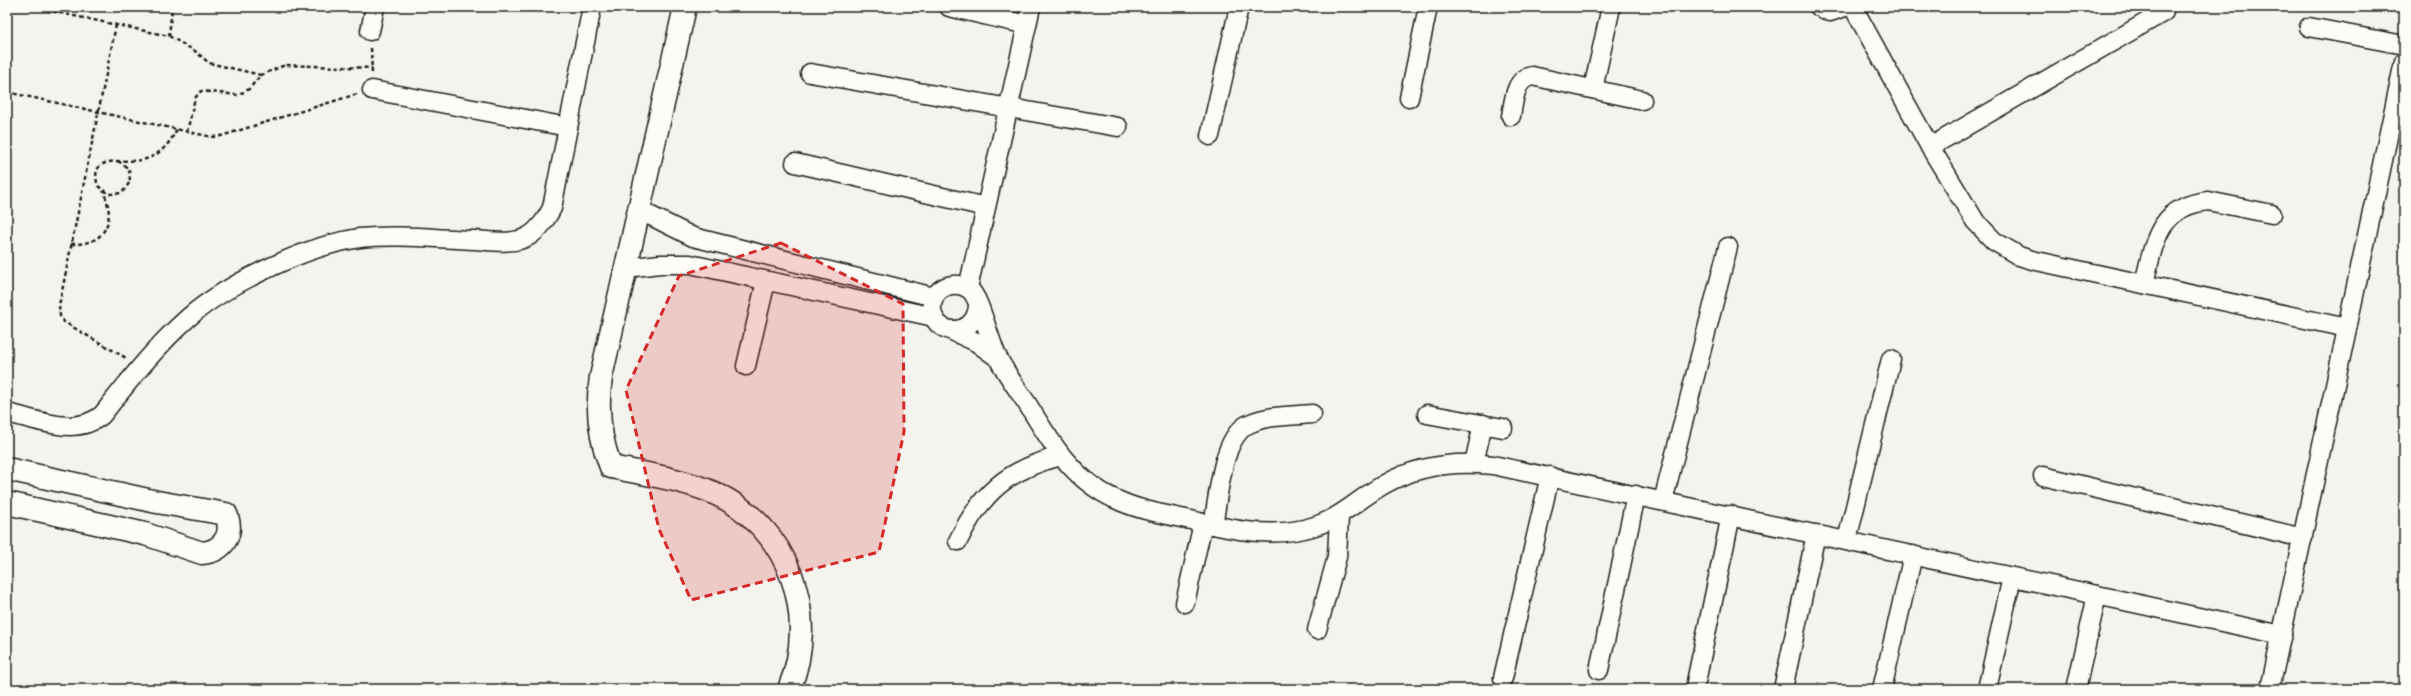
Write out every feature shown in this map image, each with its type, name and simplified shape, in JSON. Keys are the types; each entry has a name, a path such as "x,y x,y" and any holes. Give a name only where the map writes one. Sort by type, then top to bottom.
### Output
{"street":[{"path":"370,31 375,7"},
{"path":"7,414 70,427 82,426 93,422 102,415 140,367 190,316 277,264 336,242 374,237 504,241 528,236 538,229 552,208 592,7"},
{"path":"685,7 599,392 598,423 611,467 675,481 714,493 748,514 776,544 794,580 802,619 799,658 789,689"},
{"path":"949,7 1027,25"},
{"path":"968,288 1031,7"},
{"path":"1210,136 1239,7"},
{"path":"1408,98 1428,7"},
{"path":"1593,89 1611,7"},
{"path":"1819,7 1830,12 1845,7"},
{"path":"1853,7 1930,147 1975,221 1994,241 2006,249 2032,260 2347,328"},
{"path":"1930,147 2164,12"},
{"path":"2309,27 2404,45"},
{"path":"2270,689 2404,62"},
{"path":"810,73 1118,127"},
{"path":"1511,116 1518,86 1528,76 1536,76 1642,100"},
{"path":"372,90 568,127"},
{"path":"795,163 986,207"},
{"path":"2144,284 2158,232 2179,210 2198,202 2208,201 2272,214"},
{"path":"639,210 675,230 711,242 934,297"},
{"path":"704,267 711,242"},
{"path":"1664,501 1728,247"},
{"path":"626,268 675,263 704,267 934,318"},
{"path":"746,366 766,281"},
{"path":"998,358 976,342 944,328 934,318 932,311 934,297 943,287 949,285 968,288 977,299 978,306 998,358 1061,456 1083,479 1114,498 1138,508 1208,524 1258,532 1280,532 1308,528 1339,516 1381,486 1398,477 1433,466 1474,463 1550,476 2282,635"},
{"path":"950,330 964,329 970,325 975,320 978,306"},
{"path":"1847,540 1892,359"},
{"path":"1185,603 1228,448 1236,433 1242,427 1258,420 1312,414"},
{"path":"1427,414 1503,428"},
{"path":"1474,463 1483,424"},
{"path":"958,541 974,511 997,484 1027,466 1061,456"},
{"path":"7,469 157,502 226,514 230,530 223,544 217,549 202,553 145,534 7,504"},
{"path":"1503,678 1550,476"},
{"path":"2043,476 2303,538"},
{"path":"1599,670 1636,495"},
{"path":"1696,682 1731,515"},
{"path":"1317,630 1337,557 1339,516"},
{"path":"1783,689 1816,534"},
{"path":"1882,689 1913,555"},
{"path":"1987,689 2012,576"},
{"path":"2076,689 2097,595"}],"path":[{"path":"32,7 169,36 195,51 209,63 261,75"},
{"path":"169,36 172,7"},
{"path":"116,25 59,306 60,316 64,322 140,367"},
{"path":"7,92 186,132 212,137 221,136 372,90 370,31"},
{"path":"186,132 197,94 205,90 238,95 249,89 261,75 285,65 372,68"},
{"path":"71,244 91,242 106,229 110,210 103,191 96,179 96,173 105,162 138,161 157,154 172,140 177,129"},
{"path":"103,191 116,195 127,188 130,182 129,169 118,161"}],"highlighted area":[{"path":"781,243 903,304 904,432 879,552 691,600 659,529 626,390 679,276"}]}
